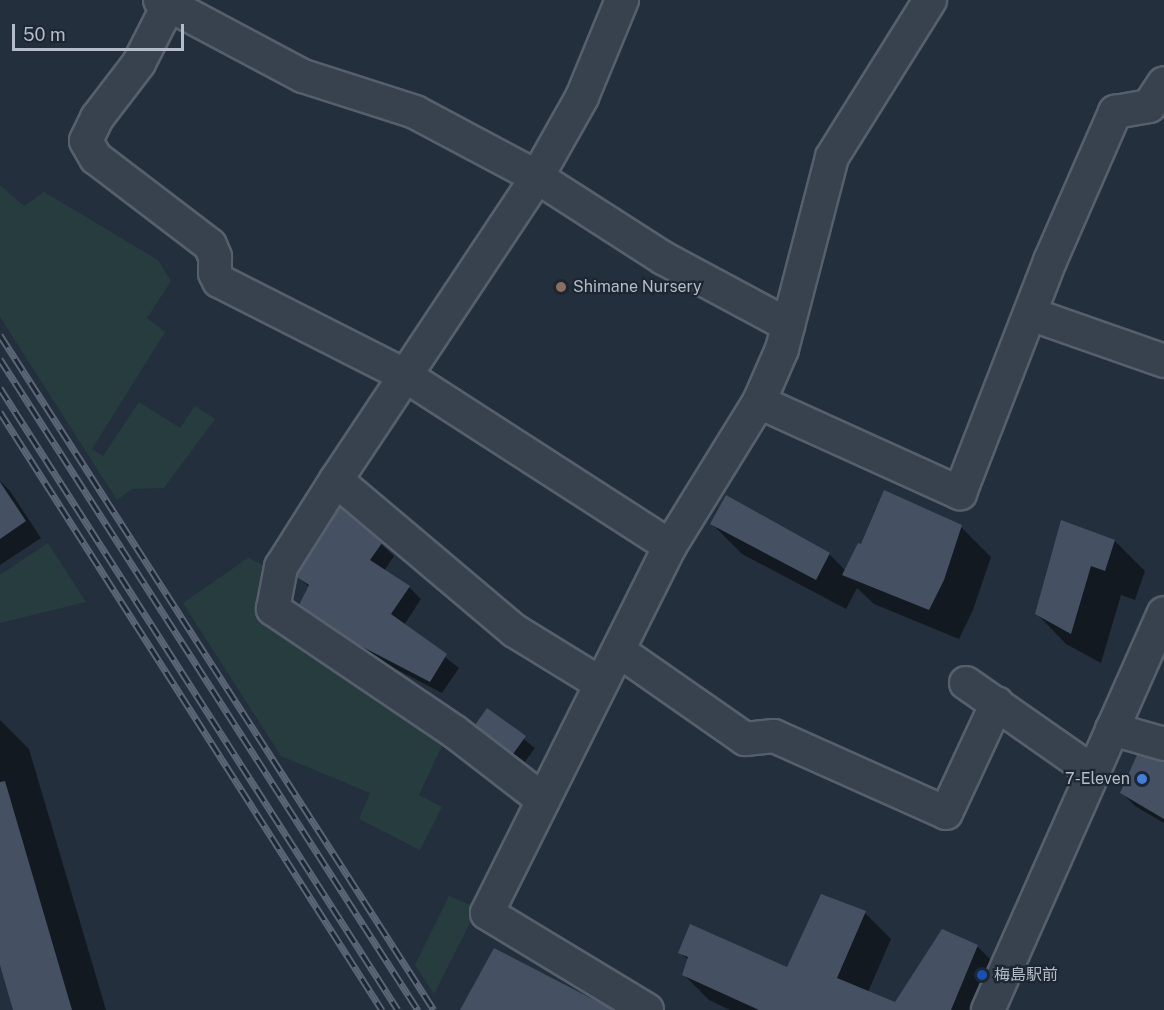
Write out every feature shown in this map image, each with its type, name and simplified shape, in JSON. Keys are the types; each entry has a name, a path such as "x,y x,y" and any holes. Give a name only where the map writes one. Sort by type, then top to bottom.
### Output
{"street":[{"path":"543,800 455,732 273,609 281,567 537,177 582,97 622,0"},
{"path":"647,1010 487,912 670,546 759,402 782,349 832,157 930,0"},
{"path":"670,546 406,376 219,281 214,273 215,257 210,245 96,158 86,141 94,126 139,63 165,2 303,76 415,112 537,177 663,258 788,325"},
{"path":"759,402 960,493 1050,261 1115,112 1149,106 1164,83"},
{"path":"1030,314 1164,361"},
{"path":"336,480 515,632 601,684"},
{"path":"988,1010 1164,612"},
{"path":"619,651 745,739 774,736 946,813 997,704"},
{"path":"966,684 1093,772"},
{"path":"1112,729 1164,744"}],"green space":[{"path":"0,185 24,206 44,192 158,260 171,281 147,318 165,332 92,449 103,456 139,402 180,428 195,406 215,419 164,488 132,489 117,500 0,317"},
{"path":"48,543 86,602 0,623 0,575"},
{"path":"248,558 270,568 261,614 445,739 419,795 442,807 420,850 359,819 370,793 281,756 183,603"},
{"path":"449,896 470,905 475,913 434,994 415,965"}],"building":[{"path":"0,482 26,521 0,539"},
{"path":"884,490 962,525 944,580 929,610 842,575 858,543 861,544"},
{"path":"726,495 830,553 816,580 710,524"},
{"path":"340,507 382,543 370,560 410,586 391,614 447,654 430,682 357,644 299,605 309,585 297,577 298,574"},
{"path":"1061,520 1115,540 1105,571 1091,566 1071,634 1035,614"},
{"path":"487,708 526,736 513,754 475,725"},
{"path":"1137,755 1164,761 1164,819 1120,793"},
{"path":"5,781 72,1010 13,1010 0,965 0,782"},
{"path":"821,894 866,911 837,978 895,1002 942,929 978,945 951,1010 759,1010 682,975 688,957 678,953 690,924 787,967"},
{"path":"494,948 602,1004 612,1010 460,1010"}],"railway":[{"path":"0,335 434,1010"},
{"path":"0,359 418,1010"},
{"path":"0,388 398,1010"},
{"path":"0,412 382,1010"}],"place":[{"name":"Shimane Nursery","path":"561,287"},
{"name":"7-Eleven","path":"1142,779"},
{"name":"梅島駅前","path":"982,975"}]}
